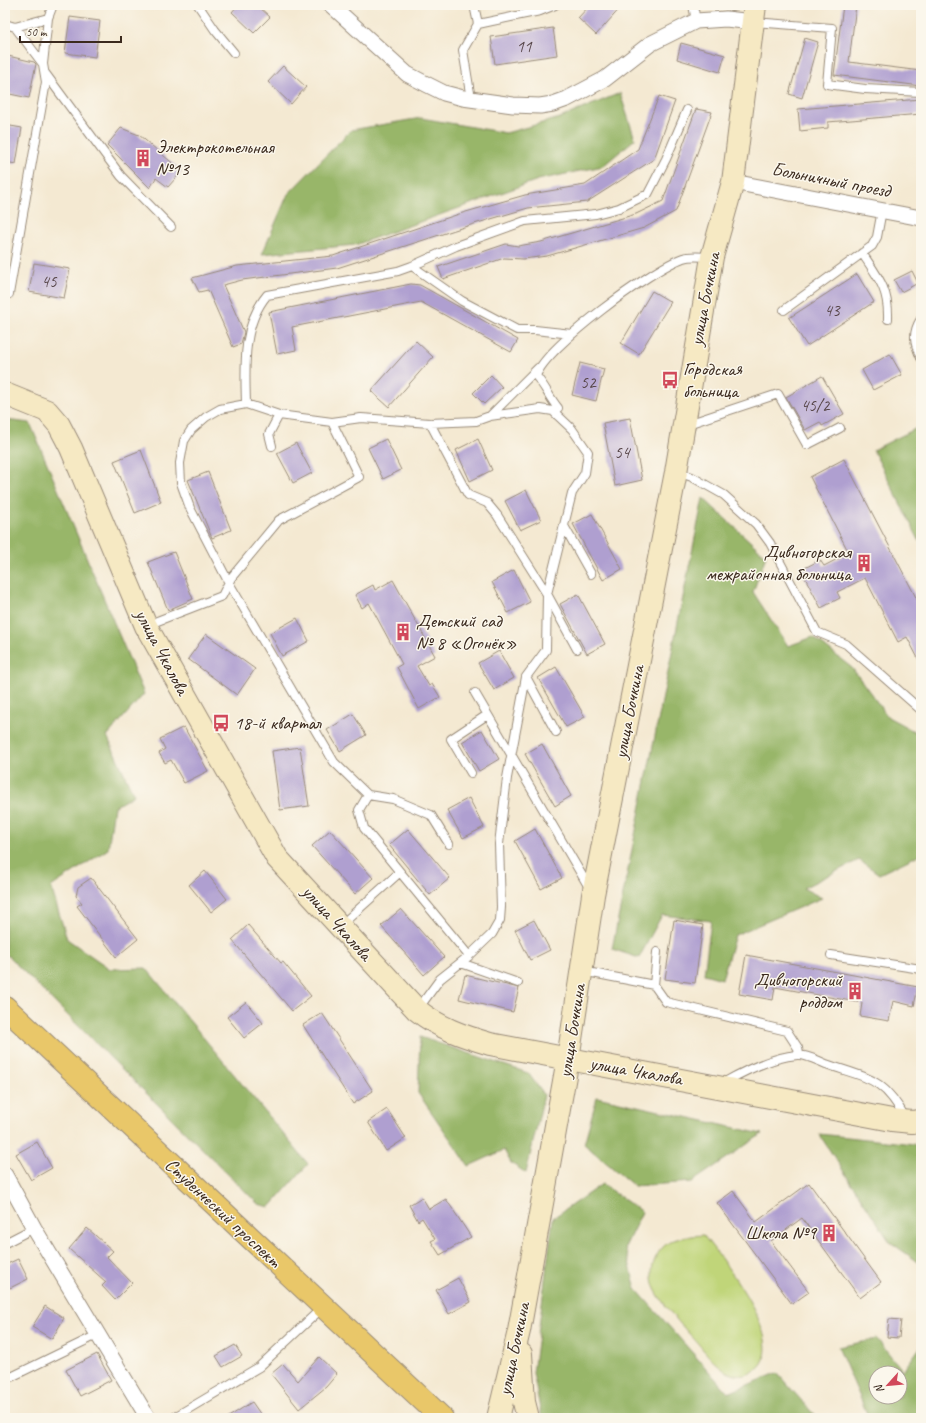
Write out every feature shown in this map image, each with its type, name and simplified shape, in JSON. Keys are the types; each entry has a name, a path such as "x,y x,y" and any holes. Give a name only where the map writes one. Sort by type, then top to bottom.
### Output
{"highway":[{"name":"Студенческий проспект","path":"5,1007 322,1307 442,1418"}],"main road":[{"name":"улица Бочкина","path":"498,1418 519,1331 568,1059 593,895 676,472 712,258 733,182 754,14"},
{"name":"улица Чкалова","path":"5,394 47,411 59,425 71,448 146,626 277,858 417,1010 431,1021 454,1033 490,1044 914,1121"},
{"path":"519,1331 524,1402 528,1418"}],"street":[{"path":"331,5 407,74 444,93 471,99 513,104 553,104 567,99 605,79 650,44 696,21 726,19 754,14"},
{"name":"Больничный проезд","path":"733,182 921,218"},
{"path":"5,1175 34,1228 148,1418"}],"lane":[{"path":"9,294 46,82 44,68 48,18 53,5"},
{"path":"198,5 215,30 234,53"},
{"path":"471,99 463,50 478,24 474,5"},
{"path":"478,24 540,11 555,5"},
{"path":"693,5 696,21"},
{"path":"754,14 832,28 827,84 865,89 921,92"},
{"path":"5,24 15,27 48,18"},
{"path":"15,27 121,176 171,227"},
{"path":"246,404 246,347 259,306 267,295 398,271 456,246 524,221 596,214 619,208 648,194 666,160 687,110"},
{"path":"784,310 872,246 877,237 882,210"},
{"path":"862,253 883,285 889,302 888,318"},
{"path":"490,416 572,334 651,274 684,258 712,258"},
{"path":"412,266 462,301 517,330 535,330 572,334"},
{"path":"921,319 916,328 914,339 921,358"},
{"path":"539,368 536,376 545,385 550,397 558,408 553,411"},
{"path":"683,425 778,394 806,445 840,428"},
{"path":"417,1010 440,979 461,963 492,934 500,920 499,844 507,778 526,677 546,650 547,594 572,493 585,474 588,452 572,429 553,411 540,409 490,416 476,421 430,423 361,418 332,422 279,415 246,404 220,409 191,430 184,441 180,463 181,483 190,508 229,583 334,762 368,795 393,799 431,815 449,844"},
{"path":"272,446 269,434 279,415"},
{"path":"146,626 222,596 229,583 279,520 359,477 332,422"},
{"path":"430,423 468,495 487,504 497,515 547,594 577,649"},
{"path":"676,472 692,477 724,495 756,524 770,544 817,632 846,644 921,710"},
{"path":"564,526 591,574"},
{"path":"526,677 556,732"},
{"path":"474,693 512,754 593,895"},
{"path":"471,773 451,739 487,715"},
{"path":"368,795 360,810 364,828 469,956"},
{"path":"340,926 400,872"},
{"path":"658,952 654,985 666,1002 787,1031 798,1048 798,1054"},
{"path":"831,956 921,969"},
{"path":"461,963 518,983"},
{"path":"582,971 654,985"},
{"path":"716,1086 756,1066 798,1054 864,1076 884,1087 914,1121"},
{"path":"5,1243 34,1228"},
{"path":"174,1418 259,1368 322,1307"},
{"path":"5,1380 97,1335"}],"green space":[{"path":"620,93 635,139 603,166 538,180 355,245 262,254 288,194 351,130 421,118 506,133 560,118"},
{"path":"5,420 30,423 144,694 107,736 134,795 114,807 108,849 51,887 67,939 110,969 146,968 308,1164 270,1207 258,1204 5,953"},
{"path":"921,426 921,544 873,450"},
{"path":"703,498 766,556 753,592 788,646 813,637 852,668 888,717 921,735 921,854 879,874 859,860 803,888 822,898 735,935 722,979 704,974 711,921 662,915 639,958 612,949"},
{"path":"420,1037 528,1073 544,1095 526,1173 511,1163 504,1150 469,1166 418,1093"},
{"path":"597,1097 762,1134 692,1182 634,1186 584,1144"},
{"path":"819,1134 914,1144 921,1152 921,1264 890,1242"},
{"path":"602,1184 642,1212 625,1247 636,1289 728,1393 777,1373 817,1418 542,1418 533,1373 553,1218"},
{"path":"703,1235 736,1279 758,1319 765,1338 765,1354 759,1367 748,1374 735,1375 717,1365 667,1308 658,1295 653,1283 653,1264 655,1258 663,1247 676,1239"},
{"path":"877,1339 898,1365 868,1365 868,1405 908,1405 907,1365 921,1346 921,1418 869,1418 838,1347"}],"building":[{"path":"238,5 257,5 270,17 254,33 232,12"},
{"path":"590,5 623,5 596,35 578,18"},
{"path":"843,5 856,5 849,62 921,71 921,86 834,75"},
{"path":"70,17 100,21 95,57 65,53"},
{"path":"553,28 557,55 495,64 491,37"},
{"path":"805,38 818,42 802,98 789,94"},
{"path":"681,43 725,55 720,72 677,59"},
{"path":"8,56 34,62 36,64 29,98 5,93 5,68"},
{"path":"283,66 306,87 291,104 268,82"},
{"path":"659,96 675,101 654,159 587,202 528,208 337,268 242,280 223,285 244,332 241,344 233,347 208,290 199,292 192,278 237,266 333,256 459,214 525,195 585,185 638,149"},
{"path":"921,99 921,114 828,122 828,128 800,131 798,109"},
{"path":"696,109 712,112 676,211 644,228 547,256 523,259 504,258 443,279 438,267 506,244 518,246 541,242 636,214 663,201"},
{"path":"5,125 22,128 16,164 5,162"},
{"name":"Электрокотельная №13","path":"121,128 139,135 182,171 168,187 156,178 150,188 107,145"},
{"path":"34,263 70,269 64,298 29,292"},
{"path":"912,271 918,283 901,292 894,280"},
{"path":"857,274 874,302 807,346 789,318"},
{"path":"411,284 420,285 518,340 511,352 421,302 292,327 296,350 277,354 269,312"},
{"path":"652,291 671,302 639,354 621,343"},
{"path":"416,341 433,357 389,407 371,391"},
{"path":"890,354 902,375 873,390 862,370"},
{"path":"580,363 604,369 596,401 572,395"},
{"path":"491,375 502,387 484,404 473,393"},
{"path":"822,376 844,414 822,426 820,422 805,430 786,397"},
{"path":"630,418 642,480 615,486 603,423"},
{"path":"386,439 401,470 383,479 368,448"},
{"path":"478,439 492,470 470,481 456,450"},
{"path":"296,443 312,473 293,483 277,453"},
{"path":"141,450 161,502 135,513 114,461"},
{"name":"Дивногорская межрайонная больница","path":"844,459 921,607 921,664 907,637 898,642 865,578 837,592 840,598 821,608 801,570 820,560 824,566 849,553 810,477"},
{"path":"208,472 231,530 212,538 188,480"},
{"path":"526,490 541,520 520,530 505,501"},
{"path":"592,514 622,569 603,580 573,524"},
{"path":"174,552 193,599 168,610 148,562"},
{"path":"514,570 530,602 508,613 492,582"},
{"name":"Детский сад № 8 «Огонёк»","path":"393,580 435,656 417,666 429,686 432,684 440,697 419,709 397,667 402,664 369,603 362,608 355,595 373,585 375,590"},
{"path":"578,594 605,644 587,654 560,604"},
{"path":"297,618 309,641 282,656 270,633"},
{"path":"206,634 255,669 237,695 188,659"},
{"path":"499,651 514,678 494,690 478,663"},
{"path":"556,667 585,717 566,727 538,678"},
{"path":"353,714 366,735 340,751 327,730"},
{"path":"184,727 208,771 184,783 171,760 165,763 159,753 165,749 160,739"},
{"path":"482,730 499,759 479,771 462,742"},
{"path":"542,744 571,796 555,806 525,754"},
{"path":"300,747 309,806 280,810 272,751"},
{"path":"469,798 484,827 463,838 447,810"},
{"path":"408,829 450,878 430,895 389,845"},
{"path":"535,829 562,878 541,889 515,841"},
{"path":"330,830 373,878 355,894 312,846"},
{"path":"205,871 227,899 211,912 189,885"},
{"path":"91,878 138,939 116,957 77,906 82,903 76,896 78,887"},
{"path":"401,909 444,957 424,975 381,926"},
{"path":"534,920 550,950 530,960 515,930"},
{"path":"674,920 703,925 695,983 665,979"},
{"path":"248,925 281,963 283,962 311,996 292,1011 232,940"},
{"name":"Дивногорский роддом","path":"746,955 918,987 914,1006 893,1001 889,1021 860,1016 862,1003 775,987 773,1000 739,994"},
{"path":"465,975 519,988 513,1012 459,999"},
{"path":"246,1002 263,1023 244,1038 227,1017"},
{"path":"322,1013 373,1091 353,1104 303,1025"},
{"path":"387,1109 406,1138 386,1151 368,1122"},
{"path":"37,1142 52,1168 31,1180 16,1154"},
{"name":"Школа №9","path":"809,1183 881,1282 860,1298 802,1218 771,1241 809,1292 792,1304 717,1203 733,1191 756,1222"},
{"path":"422,1197 429,1209 446,1199 471,1237 440,1255 431,1241 435,1239 422,1218 418,1221 409,1205"},
{"path":"87,1228 113,1251 107,1257 132,1283 115,1300 102,1286 106,1282 69,1249"},
{"path":"18,1259 28,1279 10,1288 5,1279 5,1265"},
{"path":"458,1278 471,1302 449,1314 436,1290"},
{"path":"45,1306 64,1318 52,1339 32,1327"},
{"path":"889,1319 901,1320 899,1338 887,1337"},
{"path":"235,1345 242,1356 223,1367 216,1356"},
{"path":"97,1354 111,1380 80,1396 66,1370"},
{"path":"319,1357 337,1374 326,1387 299,1409 271,1374 283,1364 298,1381"},
{"path":"252,1402 263,1418 227,1418"}],"place":[{"name":"Электрокотельная №13","path":"143,158"},
{"name":"Городская больница","path":"670,380"},
{"name":"Дивногорская межрайонная больница","path":"864,563"},
{"name":"Детский сад № 8 «Огонёк»","path":"403,632"},
{"name":"18-й квартал","path":"221,723"},
{"name":"Дивногорский роддом","path":"855,991"},
{"name":"Школа №9","path":"829,1233"}]}
